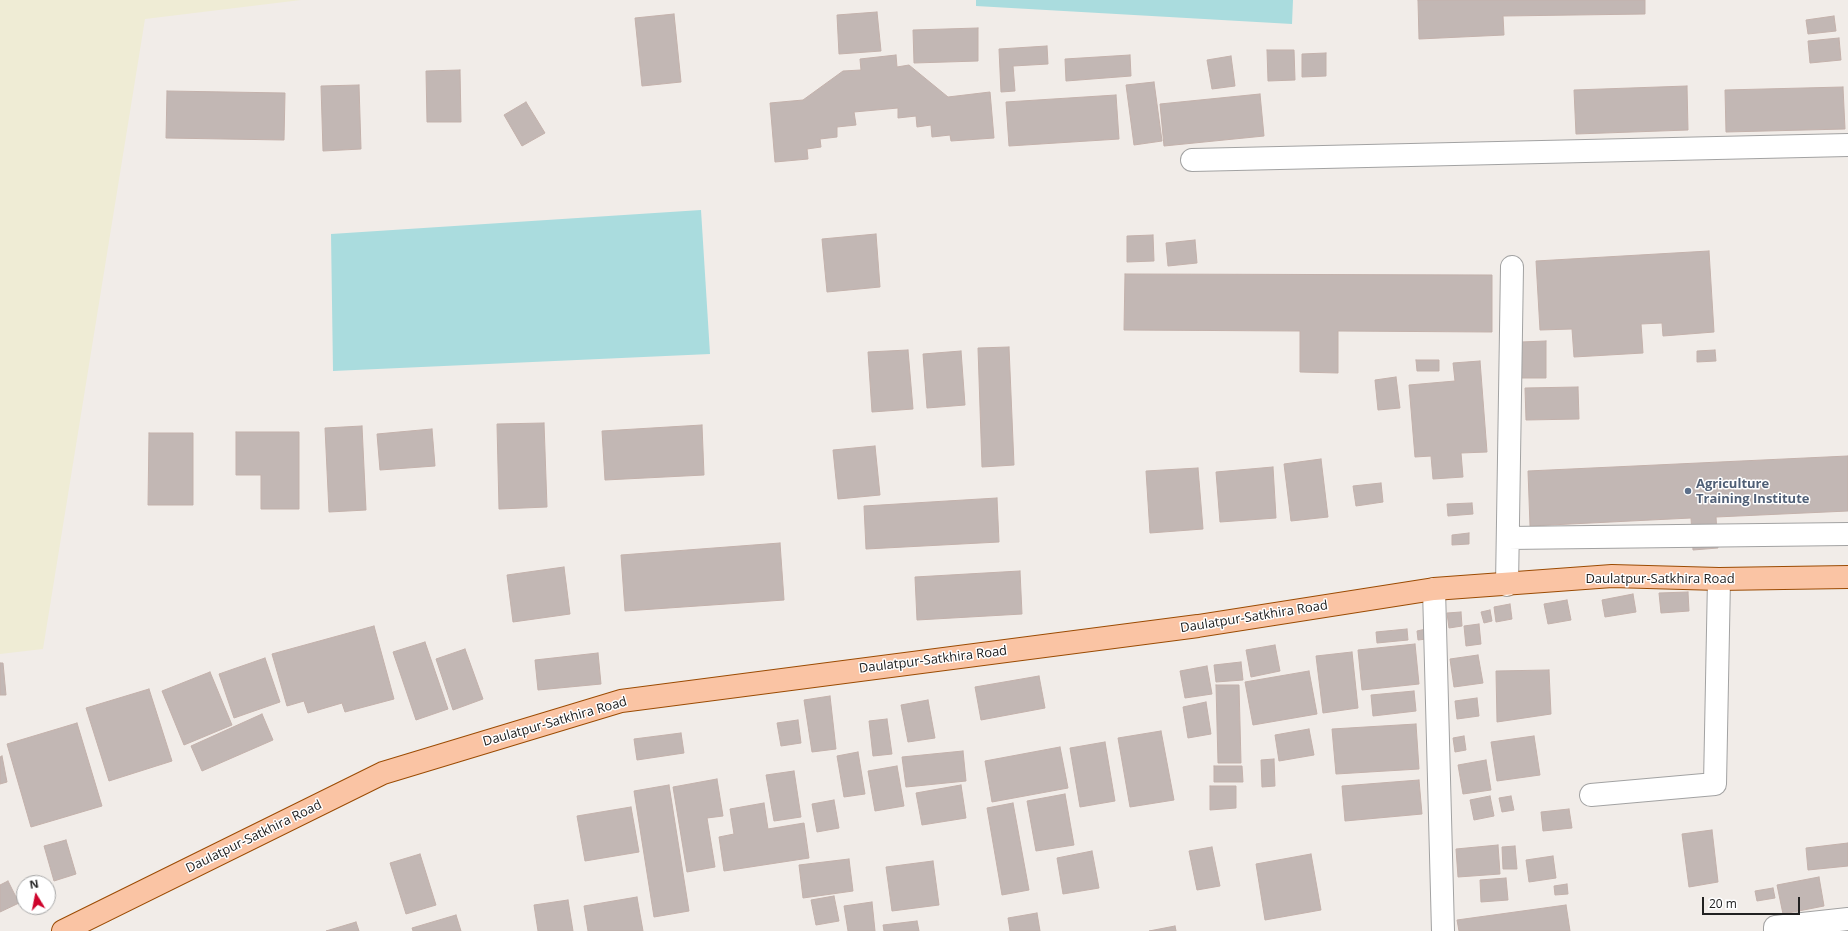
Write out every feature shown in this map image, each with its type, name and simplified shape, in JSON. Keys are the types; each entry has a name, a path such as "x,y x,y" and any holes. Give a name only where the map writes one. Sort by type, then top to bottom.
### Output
{"main road":[{"name":"Daulatpur-Satkhira Road","path":"63,931 383,774 621,701 1198,626 1434,589 1507,585 1612,576 1719,578 1848,577"}],"street":[{"path":"1192,160 1848,145"},
{"path":"1507,585 1512,267"},
{"path":"1508,538 1848,534"},
{"path":"1592,795 1715,784 1719,578"},
{"path":"1434,589 1443,931"},
{"path":"1775,931 1775,927 1848,919"}],"shaded area":[{"path":"0,0 301,0 145,19 43,649 0,654"}],"water":[{"path":"976,0 1293,0 1292,24 976,6"},
{"path":"701,210 710,354 333,371 331,234"}],"building":[{"path":"1418,0 1645,0 1645,14 1503,16 1504,35 1419,39"},
{"path":"877,12 881,51 839,54 837,15"},
{"path":"674,14 681,82 642,86 635,18"},
{"path":"1834,16 1836,31 1808,34 1806,20"},
{"path":"978,28 978,61 914,63 913,30"},
{"path":"1839,38 1841,60 1810,63 1808,41"},
{"path":"1047,46 1048,64 1013,66 1015,91 1001,92 999,49"},
{"path":"1267,50 1294,50 1295,80 1268,81"},
{"path":"1326,53 1326,76 1302,77 1302,54"},
{"path":"896,55 897,67 909,65 948,97 990,92 994,138 951,141 950,135 932,137 931,125 917,127 916,116 898,118 898,108 854,112 856,125 837,127 837,137 820,139 821,147 807,149 808,159 775,162 770,103 803,100 843,71 861,70 860,59"},
{"path":"1130,55 1131,76 1066,81 1065,59"},
{"path":"1231,56 1235,86 1212,89 1207,60"},
{"path":"460,70 461,122 427,122 426,71"},
{"path":"1154,82 1162,141 1134,145 1126,85"},
{"path":"359,85 361,149 323,151 321,86"},
{"path":"1687,86 1688,130 1576,134 1574,90"},
{"path":"1843,87 1845,129 1726,132 1725,90"},
{"path":"167,91 285,93 284,140 166,138"},
{"path":"1260,94 1264,136 1164,146 1160,104"},
{"path":"1116,95 1119,139 1009,146 1006,102"},
{"path":"526,102 545,133 522,146 504,115"},
{"path":"876,234 880,287 827,292 822,239"},
{"path":"1153,235 1154,261 1127,262 1127,236"},
{"path":"1195,240 1197,263 1168,266 1166,243"},
{"path":"1709,251 1714,332 1663,336 1662,323 1641,324 1643,353 1574,357 1572,329 1540,330 1536,261"},
{"path":"1125,274 1492,275 1492,332 1338,331 1338,373 1300,372 1300,331 1124,330"},
{"path":"1546,341 1546,378 1521,378 1521,342"},
{"path":"1009,347 1014,465 982,467 978,348"},
{"path":"908,350 913,409 872,412 868,352"},
{"path":"1715,350 1716,361 1697,362 1697,351"},
{"path":"961,351 965,405 927,408 923,354"},
{"path":"1416,360 1439,360 1439,371 1417,371"},
{"path":"1480,361 1487,452 1461,453 1463,477 1433,479 1431,456 1415,457 1409,385 1455,381 1453,363"},
{"path":"1396,377 1400,408 1378,410 1375,380"},
{"path":"1578,387 1579,419 1526,420 1525,388"},
{"path":"544,423 547,507 499,509 497,424"},
{"path":"702,425 704,475 605,480 602,431"},
{"path":"362,426 366,510 329,512 325,428"},
{"path":"432,429 435,466 380,470 377,434"},
{"path":"236,432 299,432 299,509 261,509 261,475 236,475"},
{"path":"149,433 193,433 193,505 148,505"},
{"path":"875,446 880,495 838,499 833,450"},
{"name":"Agriculture Training Institute","path":"1848,456 1848,511 1716,517 1718,548 1693,550 1691,518 1530,526 1528,471"},
{"path":"1321,459 1328,517 1291,521 1284,464"},
{"path":"1273,467 1276,518 1220,522 1216,472"},
{"path":"1198,468 1203,529 1150,533 1146,471"},
{"path":"1381,483 1383,502 1356,506 1353,486"},
{"path":"997,498 999,542 866,549 864,506"},
{"path":"1472,503 1473,514 1448,516 1447,504"},
{"path":"1469,533 1469,544 1452,545 1452,535"},
{"path":"780,543 784,600 625,611 621,555"},
{"path":"564,567 570,614 513,622 507,575"},
{"path":"1020,571 1022,614 917,620 915,577"},
{"path":"1688,592 1689,611 1661,613 1659,593"},
{"path":"1633,594 1636,612 1605,617 1602,600"},
{"path":"1567,600 1571,620 1548,624 1544,604"},
{"path":"1510,604 1512,619 1496,622 1494,607"},
{"path":"1490,610 1492,621 1484,623 1481,612"},
{"path":"1461,612 1462,626 1449,628 1447,613"},
{"path":"1479,624 1481,644 1466,646 1464,626"},
{"path":"374,626 394,699 345,712 342,703 308,713 304,701 287,706 272,654"},
{"path":"1407,629 1408,640 1377,643 1376,632"},
{"path":"1426,629 1427,639 1418,640 1417,631"},
{"path":"425,642 448,709 416,720 393,652"},
{"path":"1415,644 1419,684 1362,690 1358,650"},
{"path":"1275,645 1280,671 1251,677 1246,650"},
{"path":"465,649 483,699 453,710 436,659"},
{"path":"1352,652 1358,708 1323,713 1316,656"},
{"path":"598,653 601,684 538,690 535,660"},
{"path":"1478,655 1483,683 1454,687 1450,659"},
{"path":"265,658 280,702 234,718 219,674"},
{"path":"1241,662 1243,680 1216,682 1214,665"},
{"path":"0,663 3,663 6,695 0,695"},
{"path":"1207,666 1212,694 1185,698 1180,671"},
{"path":"1549,670 1551,714 1497,722 1496,671"},
{"path":"1309,671 1317,714 1253,725 1245,682"},
{"path":"210,672 232,725 184,745 162,691"},
{"path":"1039,676 1045,708 981,720 975,687"},
{"path":"1216,685 1239,685 1241,763 1218,763"},
{"path":"149,689 172,761 109,781 86,708"},
{"path":"1414,691 1416,711 1373,716 1371,695"},
{"path":"830,696 836,749 812,752 804,700"},
{"path":"1477,698 1479,716 1457,719 1455,701"},
{"path":"928,700 935,738 908,742 901,705"},
{"path":"1206,702 1211,734 1188,738 1183,707"},
{"path":"262,714 273,740 202,771 191,746"},
{"path":"887,719 892,754 873,756 869,721"},
{"path":"798,720 801,743 781,746 777,723"},
{"path":"77,723 102,806 31,827 7,744"},
{"path":"1416,724 1419,769 1336,774 1332,729"},
{"path":"1309,729 1314,755 1279,761 1275,735"},
{"path":"1161,731 1174,800 1130,807 1118,738"},
{"path":"681,733 684,753 637,760 634,739"},
{"path":"1464,736 1466,750 1455,752 1453,738"},
{"path":"1534,736 1540,775 1497,781 1491,742"},
{"path":"1105,742 1115,801 1080,807 1070,748"},
{"path":"1060,747 1068,788 992,802 985,761"},
{"path":"963,751 966,781 906,787 902,757"},
{"path":"858,752 865,794 844,797 837,756"},
{"path":"2,756 7,782 0,784 0,757"},
{"path":"1274,759 1275,786 1262,787 1261,760"},
{"path":"1486,760 1491,790 1463,794 1458,765"},
{"path":"897,766 904,806 875,811 868,771"},
{"path":"1214,766 1242,766 1243,782 1214,782"},
{"path":"794,771 801,817 774,821 766,775"},
{"path":"717,779 723,816 707,818 715,867 687,872 673,787"},
{"path":"1419,780 1422,814 1345,821 1342,786"},
{"path":"669,785 689,911 654,917 634,791"},
{"path":"961,785 966,818 922,825 916,793"},
{"path":"1210,786 1236,786 1236,808 1210,810"},
{"path":"1065,794 1074,845 1036,851 1027,801"},
{"path":"1490,796 1494,816 1474,820 1470,800"},
{"path":"1511,796 1514,810 1502,812 1499,798"},
{"path":"834,800 839,828 817,832 812,804"},
{"path":"764,803 768,829 804,823 809,858 724,871 719,837 734,834 730,809"},
{"path":"1013,803 1029,890 1002,895 987,808"},
{"path":"631,807 639,852 585,861 577,816"},
{"path":"1569,809 1572,828 1543,831 1541,812"},
{"path":"1712,830 1718,882 1689,887 1682,834"},
{"path":"66,840 76,874 56,880 56,875 52,875 44,846"},
{"path":"1848,843 1848,866 1808,870 1806,848"},
{"path":"1498,845 1500,874 1458,877 1456,849"},
{"path":"1515,846 1517,869 1503,869 1502,847"},
{"path":"1212,847 1220,886 1197,890 1189,851"},
{"path":"1092,851 1099,888 1063,894 1057,858"},
{"path":"420,854 436,905 406,914 390,863"},
{"path":"1311,854 1321,910 1265,920 1256,864"},
{"path":"1553,856 1556,878 1529,882 1526,860"},
{"path":"849,859 853,891 803,898 799,865"},
{"path":"933,861 939,905 892,911 886,867"},
{"path":"1819,877 1824,906 1783,914 1777,885"},
{"path":"1506,878 1508,900 1481,902 1480,880"},
{"path":"8,881 16,897 16,904 0,912 0,885"},
{"path":"1567,884 1568,894 1555,895 1554,886"},
{"path":"1773,888 1775,898 1757,901 1755,891"},
{"path":"834,896 839,921 816,925 811,900"},
{"path":"637,897 643,931 588,931 584,906"},
{"path":"568,900 573,931 538,931 534,905"},
{"path":"872,902 875,931 848,931 844,906"},
{"path":"1566,905 1570,931 1459,931 1457,920"},
{"path":"1037,913 1040,931 1010,931 1008,918"},
{"path":"456,915 461,931 413,931 412,928"},
{"path":"917,921 919,931 884,931 883,925"},
{"path":"356,922 359,931 326,931"},
{"path":"1175,926 1176,931 1149,931"}],"place":[{"name":"Agriculture Training Institute","path":"1688,491"}]}
